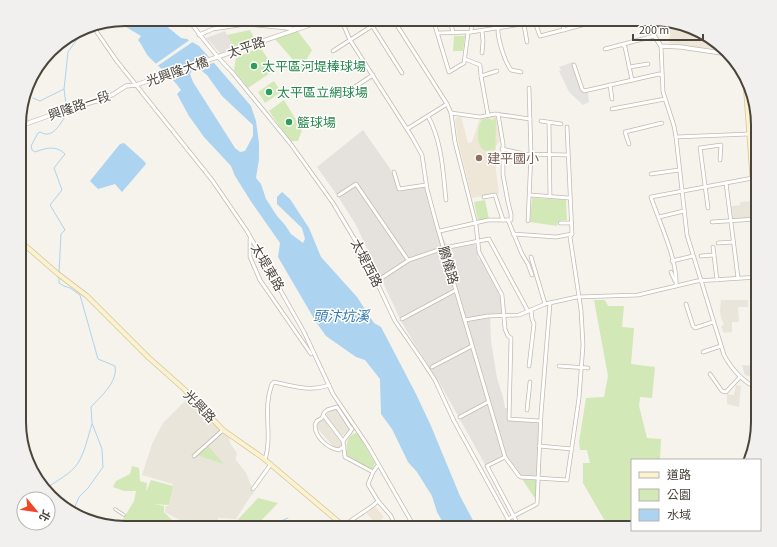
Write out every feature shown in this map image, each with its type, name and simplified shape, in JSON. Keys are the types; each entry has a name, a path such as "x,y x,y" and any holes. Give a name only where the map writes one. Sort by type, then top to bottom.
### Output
{"main road":[{"path":"747,97 751,147"},
{"name":"光興路","path":"26,246 87,296 148,357 184,389 223,430 271,464 338,521"}],"street":[{"name":"太堤西路","path":"193,26 290,143 333,203 364,255 394,321 435,380 454,421 508,519"},
{"name":"太平路","path":"199,35 213,29 233,26"},
{"name":"太平路","path":"266,26 297,29"},
{"name":"太平路","path":"218,57 306,26"},
{"name":"鵬儀路","path":"344,26 350,40 422,155 426,184 505,457 521,477 567,480 572,449"},
{"path":"333,51 372,26 402,74"},
{"path":"397,26 447,104 451,113 455,142 476,223 480,255 502,295 505,329 508,336 511,338 509,420 540,421"},
{"path":"436,26 449,72 464,63 470,26"},
{"path":"452,26 453,33"},
{"path":"438,33 482,31 512,26"},
{"path":"524,26 528,42"},
{"path":"536,26 540,36 576,26"},
{"path":"563,26 564,30"},
{"path":"648,26 661,46 663,92 674,126 687,235 693,256 713,322 729,365 740,377 751,384"},
{"path":"499,28 499,39 509,67 514,71 521,72"},
{"name":"太堤東路","path":"96,30 116,60 212,180 247,231 304,332 329,385 411,521"},
{"path":"482,31 482,53"},
{"path":"605,49 654,36"},
{"path":"623,44 625,47 632,80"},
{"path":"661,46 681,47 720,53"},
{"name":"光興隆大橋","path":"136,85 218,57"},
{"path":"465,59 480,65 488,115"},
{"path":"629,67 648,64"},
{"path":"574,65 583,90 587,91 659,74 662,75"},
{"path":"482,76 497,71"},
{"path":"344,94 373,75"},
{"name":"興隆路一段","path":"26,124 65,110 103,99 126,86 136,85"},
{"path":"610,85 612,99"},
{"path":"528,221 531,154 529,88"},
{"path":"612,109 665,99"},
{"path":"407,129 447,104"},
{"path":"451,113 480,117 498,114 530,119"},
{"path":"498,114 503,175 511,214 510,220 514,234 532,275"},
{"path":"428,116 435,129 441,156 446,200"},
{"path":"541,121 561,124"},
{"path":"550,122 550,197"},
{"path":"629,144 625,132 662,124"},
{"path":"539,446 572,449 580,396 583,335 570,237 572,234 569,198 567,127"},
{"path":"676,138 749,134"},
{"path":"708,208 700,148 721,145 720,160"},
{"path":"502,149 531,154 568,155"},
{"path":"651,174 679,170"},
{"path":"394,172 399,189 426,184"},
{"path":"676,284 676,274 659,217 651,197 751,179"},
{"path":"726,183 738,278"},
{"path":"339,195 356,184 408,260"},
{"path":"484,197 495,195 503,220"},
{"path":"530,195 569,198"},
{"path":"659,217 684,211"},
{"path":"712,222 751,219"},
{"path":"440,231 488,220 510,220"},
{"path":"560,223 571,223"},
{"path":"514,234 556,237 572,234"},
{"path":"250,239 250,257 260,280 311,354"},
{"path":"383,277 408,260 444,248 478,240 491,240 530,310 534,324 529,366"},
{"path":"718,243 733,242"},
{"path":"713,248 717,280"},
{"path":"701,256 714,255"},
{"path":"672,261 693,256"},
{"path":"531,257 545,304"},
{"path":"529,268 534,266"},
{"path":"671,272 676,284"},
{"path":"465,320 488,316 519,315 545,304 579,297 638,295 676,284 751,277"},
{"path":"402,319 456,290"},
{"path":"508,519 537,504 540,421 550,303"},
{"path":"686,304 695,328 713,322"},
{"path":"432,368 472,346"},
{"path":"703,352 721,346"},
{"path":"559,366 588,368"},
{"path":"710,374 722,391 726,392 740,377"},
{"path":"265,460 268,445 267,402 272,384 274,382 306,389 329,385"},
{"path":"527,410 530,382"},
{"path":"460,417 488,402"},
{"path":"343,441 352,429 337,407 327,410 324,413 324,416 317,421 315,427 316,432 322,440 336,450 339,450 344,446"},
{"path":"324,416 343,441 345,457 373,472"},
{"path":"194,456 223,430"},
{"path":"350,432 358,433"},
{"path":"505,457 488,466 516,521"},
{"path":"253,489 271,464"},
{"path":"378,465 368,484 378,501 391,516 393,521"},
{"path":"350,521 368,510 378,501"},
{"path":"115,509 124,515"}],"shaded area":[{"path":"670,28 696,36 716,49 669,43"},
{"path":"225,31 235,48 220,53 206,38"},
{"path":"573,62 580,89 583,92 588,92 589,102 583,105 569,92 559,71 561,70 559,67"},
{"name":"建平國小","path":"496,116 501,140 496,146 496,171 499,193 472,198 458,141 455,120 457,117 461,117 468,143 472,142 480,118"},
{"path":"363,130 391,170 398,188 424,184 431,210 446,244 451,244 454,248 475,244 479,260 481,259 484,264 497,288 501,300 501,314 490,314 491,341 497,378 505,408 508,408 507,420 538,422 539,424 537,461 538,478 520,478 504,459 487,468 439,382 400,319 356,225 317,167"},
{"path":"751,201 751,218 733,219 731,206 740,205 740,202"},
{"path":"721,300 748,300 748,307 738,307 739,322 732,322 732,332 724,333 721,327 724,324 720,311"},
{"path":"742,365 751,366 751,376 745,375"},
{"path":"736,385 741,386 739,407 727,404 727,394 734,395"},
{"path":"189,397 229,438 230,443 237,453 236,460 246,473 254,493 236,519 218,518 218,521 181,521 165,512 166,506 169,506 173,484 142,475 152,444 163,423"},
{"path":"337,408 351,429 342,436 326,416 328,412"},
{"path":"325,418 344,443 343,446 339,448 335,447 318,429 318,422"},
{"path":"375,506 384,517 379,521 373,521 367,514"}],"green space":[{"path":"250,30 254,38 235,48 227,35"},
{"path":"297,30 312,50 301,69 275,39"},
{"path":"454,36 465,36 463,51 453,51"},
{"name":"太平區河堤棒球場","path":"260,47 272,65 273,71 248,88 234,70 236,58"},
{"name":"太平區立網球場","path":"274,81 281,92 265,103 258,92"},
{"path":"284,100 302,130 298,141 290,141 269,111"},
{"path":"488,118 493,121 494,118 496,118 495,160 492,160 493,149 487,151 483,150 478,141 478,130 480,124 482,120"},
{"path":"532,198 566,200 567,220 558,221 557,226 530,222"},
{"path":"485,200 489,219 478,221 474,202"},
{"path":"594,300 605,300 608,306 624,306 622,327 634,328 631,364 655,367 652,398 640,397 639,406 647,438 661,439 660,459 631,459 631,521 605,521 583,483 583,463 590,463 587,450 580,450 579,442 586,398 604,397 608,376"},
{"path":"356,433 375,463 372,470 346,456 348,439"},
{"path":"208,446 223,463 223,464 197,455"},
{"path":"132,466 139,468 140,481 147,483 146,492 151,480 173,486 169,505 154,504 164,506 164,512 173,521 122,521 134,501 136,491 124,491 113,487 116,481 130,474"},
{"path":"522,479 536,480 536,500"},
{"path":"258,498 278,503 261,521 237,521"}],"water":[{"name":"頭汴坑溪","path":"124,26 166,26 181,38 187,39 199,46 251,106 256,121 259,143 259,159 256,178 261,184 266,199 291,234 303,243 305,239 302,228 277,204 277,197 282,192 290,199 309,228 321,257 357,297 374,323 381,327 416,394 460,496 473,521 442,521 437,512 432,496 417,472 408,462 392,429 381,414 380,379 365,360 356,357 326,336 316,322 278,257 280,243 252,203 235,176 231,166 204,137 189,116 177,94 181,90 148,56 138,40 141,36","holes":["193,68 198,68 207,75 222,96 253,125 253,136 245,151 240,152 235,148 193,82 190,74"]},
{"path":"124,143 146,164 122,192 115,184 98,189 90,181 120,144"}],"pier":[{"path":"191,39 194,41 156,67 154,65"},
{"path":"210,55 216,62 168,78 162,73 209,57"}],"waterway":[{"path":"59,273 61,234 65,230 50,205 62,190 54,168 65,154 54,148 35,152 32,150 31,146 38,133 49,134 56,130 67,113 64,89 68,52 78,38"},
{"path":"33,98 40,101 64,89"},
{"path":"59,276 59,283 80,295 98,359 115,366 114,378 108,388 91,407 92,423 102,449 103,467 88,488 79,497 74,508"},
{"path":"50,486 67,474 78,463 92,424"},
{"path":"281,521 288,518"}],"place":[{"name":"太平區河堤棒球場","path":"254,66"},
{"name":"太平區立網球場","path":"269,92"},
{"name":"籃球場","path":"289,122"},
{"name":"建平國小","path":"479,158"}]}
